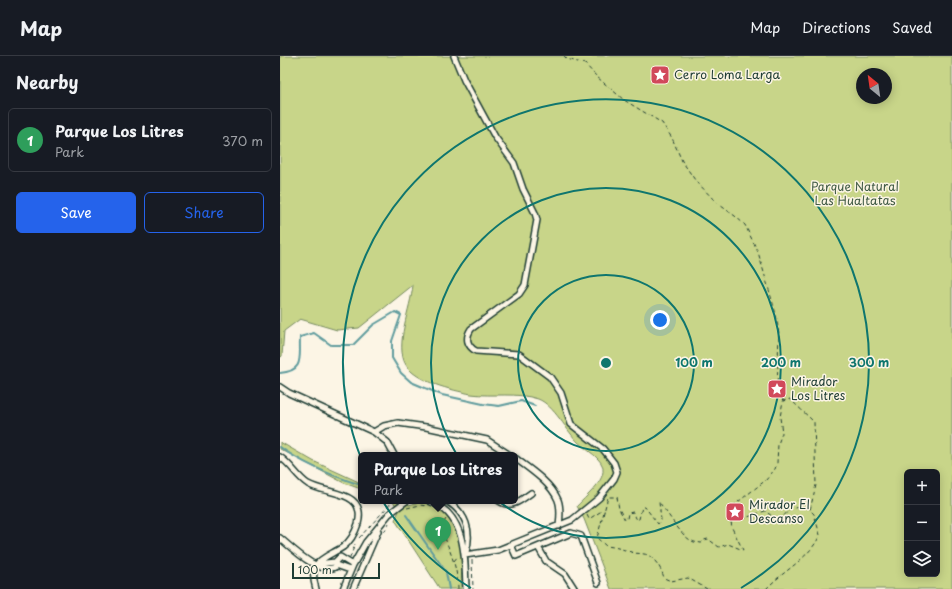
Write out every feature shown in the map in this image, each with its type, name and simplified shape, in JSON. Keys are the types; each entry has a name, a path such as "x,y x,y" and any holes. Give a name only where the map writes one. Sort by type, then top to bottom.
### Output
{"street":[{"path":"454,56 464,80 496,137 514,163 523,189 533,207 536,220 525,285 519,294 472,329 468,334 468,343 476,351 519,354 550,376 561,393 571,424 603,449 617,467 614,479 599,498 584,511 560,526 498,550 465,555"},
{"path":"280,387 289,393 374,432 387,442 392,452"},
{"path":"374,432 384,426 398,423 426,427 487,440 505,452"},
{"path":"280,457 306,482 321,490 347,496 354,502 358,510 358,524 350,541 343,547 323,557 316,564 314,574 316,589"},
{"path":"518,460 534,472 553,491 560,507 560,526"},
{"path":"518,502 531,493"},
{"path":"354,589 389,514 402,504"},
{"path":"434,504 443,509 452,518 460,533 465,555 466,589"},
{"path":"450,504 461,513 466,524 469,541 465,555"},
{"path":"343,589 350,570 366,542 381,530"},
{"path":"511,545 516,556 571,533 581,536 598,583"},
{"path":"280,538 302,557 316,564 336,564 350,570"},
{"path":"366,542 373,546"},
{"path":"538,547 546,561 565,574 574,588"},
{"path":"336,564 340,557 353,565"}],"path":[{"path":"564,56 568,59 585,64 597,77 624,100 662,123 695,180 717,203 745,225 758,252 776,314 780,334 777,389 780,392 783,401 780,417 782,433 778,444 778,462 775,469 766,480 731,508 729,513 732,528 743,550 728,544 719,547 708,539 704,540 701,544 693,542 682,534 678,526 668,517 659,502 661,520 658,524 645,507 642,507 639,519 637,520 633,512 628,512 628,519 625,520 619,509 617,497 608,497 597,538 600,543 606,546 617,547 638,554 645,554 650,557 662,570 664,578 671,581 688,578 707,589"},
{"path":"783,401 790,399 814,422 816,484 810,510"},
{"path":"405,509 420,505 432,507"},
{"path":"731,508 745,518 765,511 779,521 791,508 810,507"},
{"path":"766,589 810,553 817,543 820,535 819,527 814,514 805,508"},
{"path":"589,519 605,510"},
{"path":"443,515 448,522"},
{"path":"446,519 441,527 458,574 458,589"},
{"path":"381,530 390,522"},
{"path":"454,561 458,558 458,551"}],"green space":[{"name":"Parque Natural Las Hualtatas","path":"280,56 952,56 952,589 611,589 584,519 577,506 598,484 603,471 602,465 596,457 574,438 549,407 538,399 513,395 471,394 445,388 426,381 411,371 406,365 403,357 402,337 413,285 359,328 337,330 300,319 284,331 282,356 280,358"},
{"path":"280,442 313,461 358,482 358,488 344,483 280,449"},
{"path":"395,504 429,504 445,514 452,522 457,532 460,544 462,567 461,589 440,589 395,520 399,511"}],"waterway":[{"path":"280,373 288,372 297,366 300,357 300,337 314,333 331,345 353,345 373,325 395,312 401,315 392,341 392,358 401,373 411,382 442,395 483,404 499,406 521,401 535,406"},
{"path":"280,447 319,469 358,484"},
{"path":"406,515 446,572 449,589"}],"place":[{"name":"Cerro Loma Larga","path":"660,75"},
{"name":"Mirador Los Litres","path":"777,389"},
{"name":"Mirador El Descanso","path":"735,512"},
{"name":"Parque Los Litres","path":"438,550"}]}
